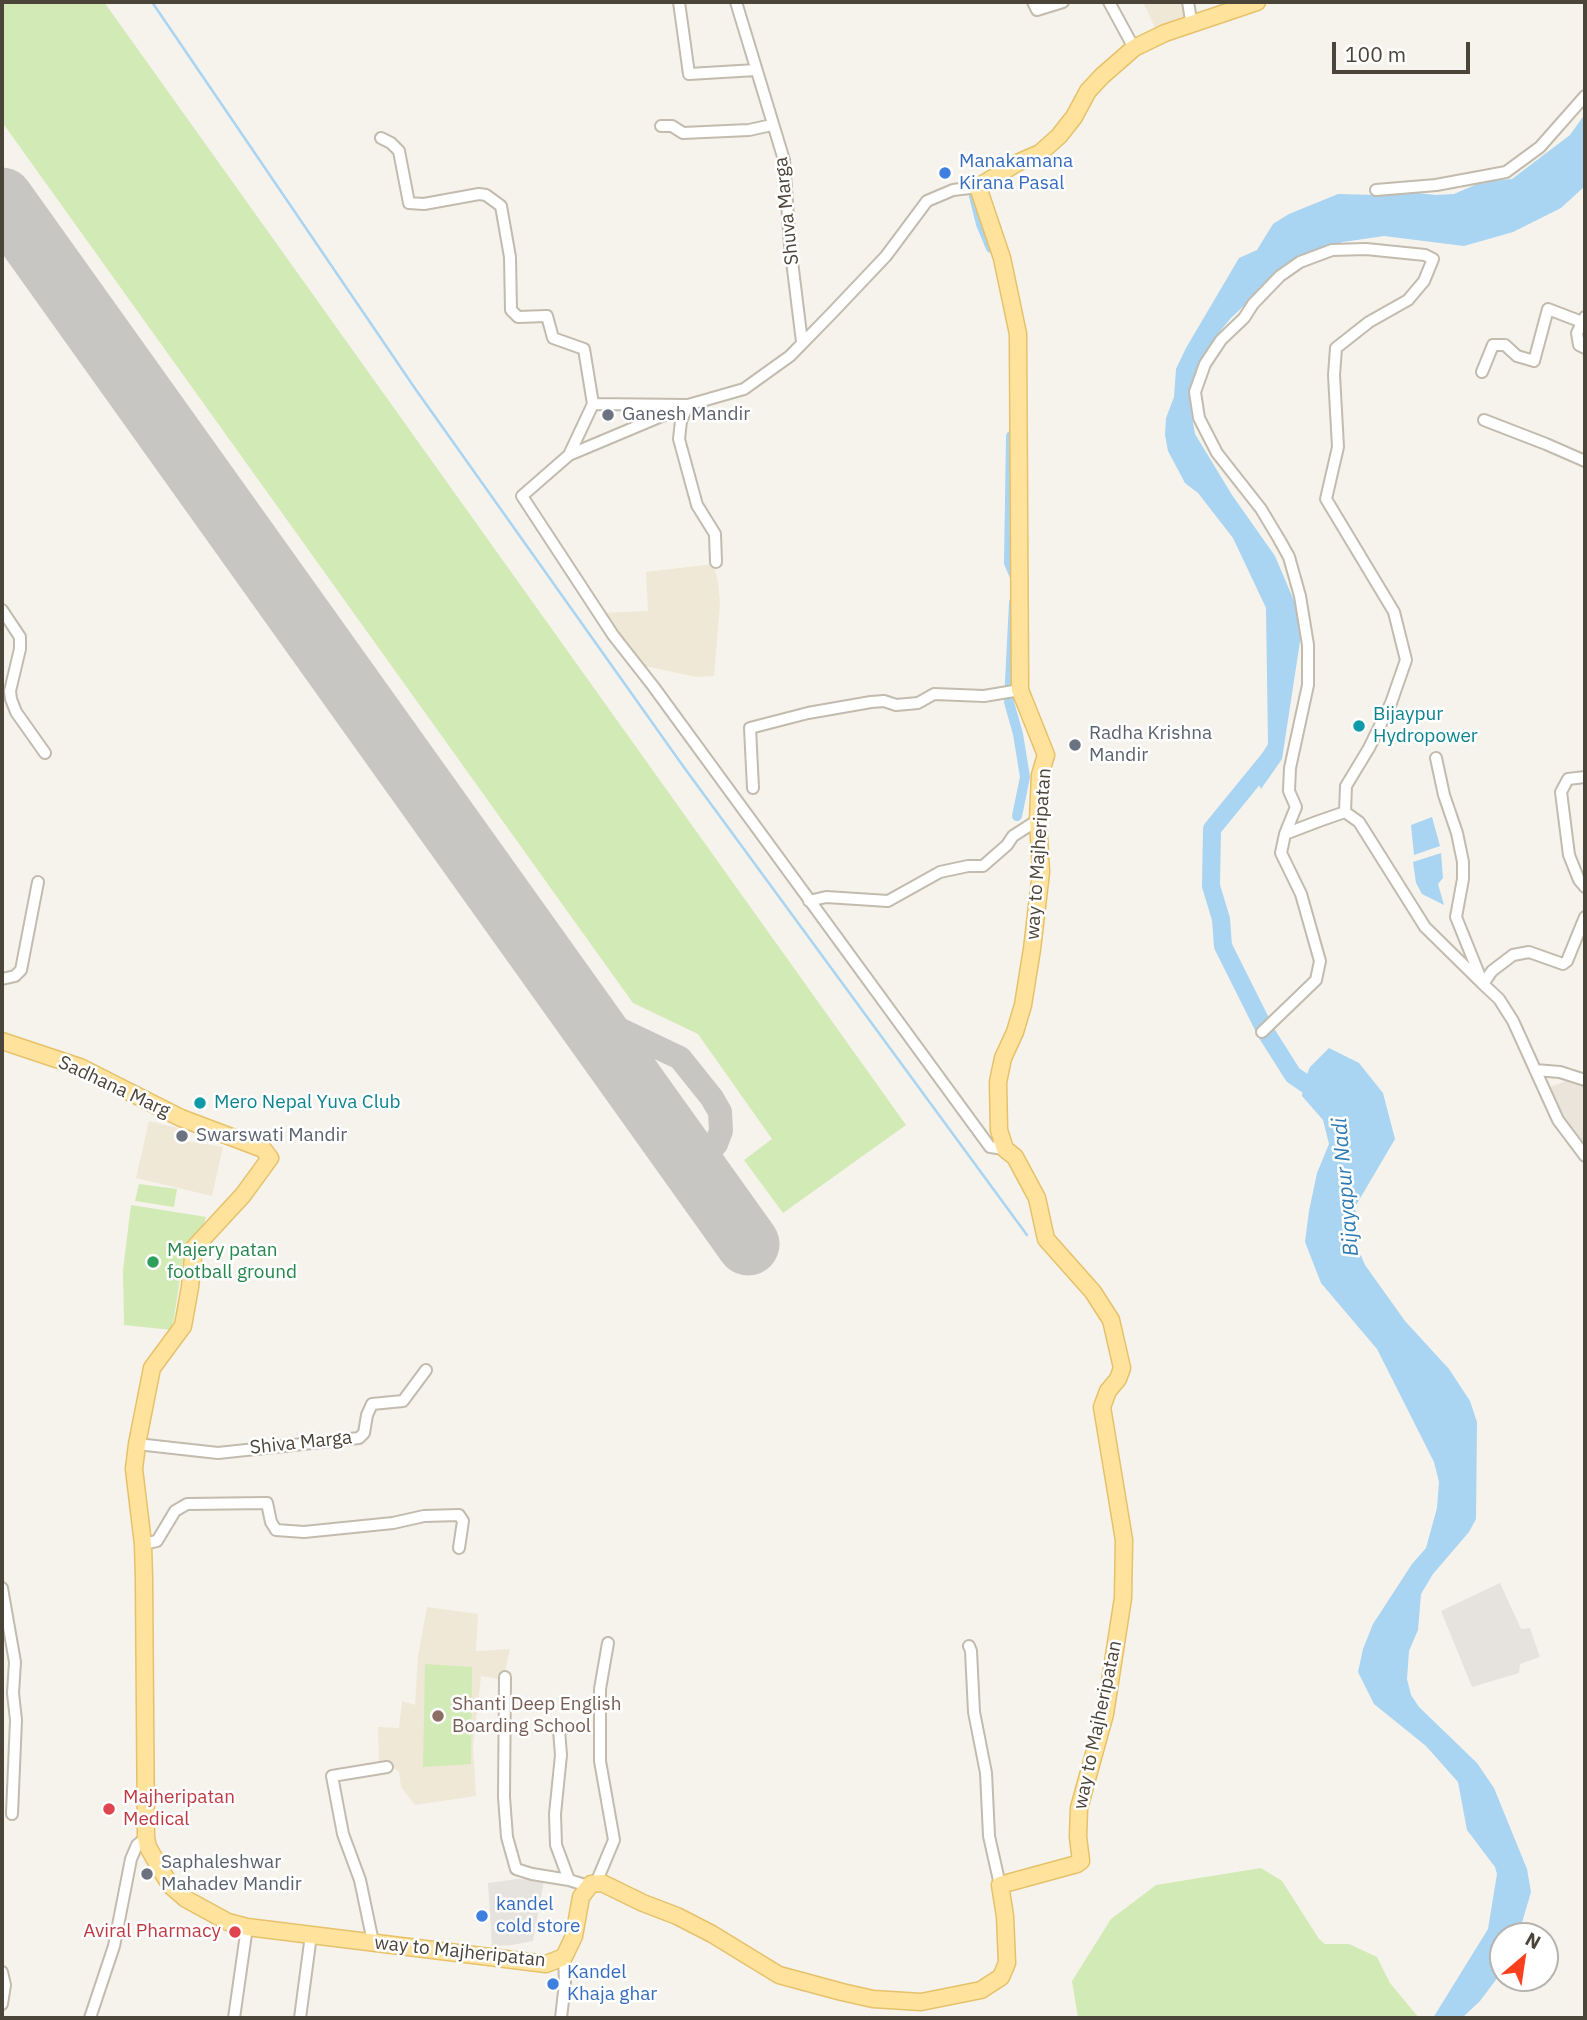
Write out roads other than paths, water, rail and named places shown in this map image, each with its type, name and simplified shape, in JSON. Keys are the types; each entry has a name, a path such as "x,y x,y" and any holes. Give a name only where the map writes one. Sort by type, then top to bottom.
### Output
{"main road":[{"path":"978,187 1017,163 1040,153 1059,136 1074,117 1088,91 1134,48 1165,33 1257,2"},
{"name":"way to Majheripatan","path":"978,187 1002,258 1018,334 1020,690 1046,755 1040,775 1038,820 1041,872 1032,949 1023,1006 1003,1058 998,1082 999,1130 1006,1149 1015,1157 1037,1198 1046,1239 1093,1292 1111,1320 1122,1368 1118,1379 1108,1391 1102,1408 1124,1540 1125,1573 1105,1714 1079,1808 1081,1861 1000,1885"},
{"name":"Sadhana Marg","path":"2,1041 80,1067 181,1118 227,1134"},
{"name":"way to Majheripatan","path":"227,1134 263,1149 270,1157 243,1195 194,1248 183,1326 152,1368 137,1444 135,1469 143,1544 148,1847 171,1886 186,1899 228,1922 247,1927 547,1964 564,1957 573,1936 581,1896 592,1884"},
{"path":"592,1884 611,1886 643,1903 677,1916 779,1975 873,1999 921,2002 981,1990 1001,1977 1007,1963 1005,1916 1000,1885"}],"street":[{"path":"679,2 689,74 756,70"},
{"name":"Shuva Marga","path":"736,2 784,160 790,245 802,342"},
{"path":"1033,2 1037,10 1063,2"},
{"path":"1109,2 1134,48"},
{"path":"1188,2 1192,26"},
{"path":"1376,190 1436,185 1506,172 1540,148 1585,96"},
{"path":"661,126 672,126 683,133 749,130 772,125"},
{"path":"381,138 391,142 399,151 409,203 424,204 480,194 486,195 501,206 510,257 511,310 518,317 547,316 553,338 584,349 593,404 569,455"},
{"path":"978,187 953,190 927,201 886,256 790,356 744,389 688,405 569,455 524,493 523,499 613,635 990,1147 1006,1149"},
{"path":"1265,1030 1316,980 1320,961 1301,894 1280,853 1296,807 1289,792 1290,768 1308,685 1308,645 1300,596 1289,557 1261,509 1217,453 1199,418 1195,392 1205,364 1221,340 1280,276 1300,262 1332,250 1366,249 1425,255 1433,259 1424,281 1408,300 1369,322 1336,348 1334,374 1338,447 1326,499 1394,612 1406,660 1391,703 1369,748 1346,786 1345,813"},
{"path":"1482,372 1493,345 1505,345 1517,356 1534,361 1549,309 1584,319 1577,333 1578,345 1585,348"},
{"path":"593,404 688,405"},
{"path":"688,405 681,421 679,439 697,505 715,534 716,562"},
{"path":"1484,421 1585,461"},
{"path":"2,610 19,637 20,649 10,699 45,753"},
{"path":"753,788 750,728 808,713 871,702 884,701 896,705 918,703 934,694 984,696 1020,690"},
{"path":"1436,758 1463,862 1463,879 1456,917 1483,984"},
{"path":"1585,777 1568,779 1561,792 1569,855 1579,880 1585,887"},
{"path":"1345,813 1359,822 1425,927 1499,999 1526,1045 1558,1120 1585,1156"},
{"path":"1285,834 1345,813"},
{"path":"809,901 826,897 888,901 940,872 983,866 1007,845 1013,836 1038,820"},
{"path":"2,979 15,976 21,970 38,882"},
{"path":"1483,984 1492,971 1513,955 1529,952 1563,964 1567,961 1585,916"},
{"path":"1535,1070 1560,1072 1585,1080"},
{"name":"Shiva Marga","path":"137,1444 218,1453 359,1438 364,1433 372,1404 403,1401 426,1370"},
{"path":"143,1544 157,1541 175,1511 187,1504 267,1503 276,1530 304,1532 393,1523 424,1516 459,1515 463,1521 459,1548"},
{"path":"2,1588 15,1662 13,1693 16,1720 12,1814"},
{"path":"505,1676 504,1797 507,1837 516,1869 592,1884 614,1840 600,1761 600,1689 608,1643"},
{"path":"969,1646 974,1712 986,1773 989,1836 1000,1885"},
{"path":"559,1730 561,1755 555,1814 556,1845 569,1880"},
{"path":"373,1942 360,1880 344,1834 332,1776 387,1767"},
{"path":"90,2018 114,1946 131,1859 137,1845 146,1838"},
{"path":"234,2018 247,1927"},
{"path":"300,2018 311,1935"},
{"path":"561,2018 565,1983 564,1957"},
{"path":"2,1972 5,1984 2,2004"}],"water":[{"path":"1585,114 1585,186 1561,208 1513,232 1464,246 1384,236 1343,242 1313,251 1266,285 1231,318 1201,361 1196,375 1191,411 1195,434 1232,495 1275,556 1303,622 1282,759 1261,789 1252,770 1268,744 1266,608 1233,538 1198,493 1185,483 1168,451 1165,435 1166,418 1174,397 1176,369 1186,348 1239,258 1257,250 1273,224 1289,214 1338,194 1376,195 1401,191 1454,194 1482,182 1512,179 1570,135"},
{"path":"1432,817 1440,846 1414,855 1411,825"},
{"path":"1441,853 1443,878 1438,884 1444,905 1422,894 1416,883 1413,862"},
{"path":"1329,1048 1359,1063 1383,1093 1395,1139 1355,1207 1359,1251 1365,1265 1405,1321 1449,1369 1470,1401 1477,1422 1476,1519 1469,1532 1433,1574 1421,1594 1418,1630 1409,1651 1407,1679 1411,1695 1419,1707 1477,1763 1494,1788 1527,1869 1531,1892 1522,1922 1489,1922 1497,1874 1495,1867 1467,1830 1458,1782 1426,1746 1374,1704 1358,1672 1373,1624 1412,1564 1426,1548 1437,1508 1439,1482 1434,1462 1377,1349 1321,1283 1305,1242 1317,1173 1329,1144 1323,1120 1302,1096 1310,1067"},
{"path":"1489,1923 1489,1989 1462,2018 1433,2018 1488,1929"}],"waterway":[{"path":"152,2 414,387 683,766 1027,1235"},
{"path":"974,196 991,248"},
{"path":"1011,436 1009,563 1015,577"},
{"path":"1014,602 1009,702 1018,734 1025,777 1017,816"},
{"name":"Bijayapur Nadi","path":"1270,758 1212,829 1211,886 1221,919 1223,946 1267,1034 1293,1075 1322,1095"}],"place":[{"name":"Manakamana Kirana Pasal","path":"945,173"},
{"name":"Ganesh Mandir","path":"608,415"},
{"name":"Bijaypur Hydropower","path":"1359,726"},
{"name":"Radha Krishna Mandir","path":"1075,745"},
{"name":"Mero Nepal Yuva Club","path":"200,1103"},
{"name":"Swarswati Mandir","path":"182,1136"},
{"name":"Majery patan football ground","path":"153,1262"},
{"name":"Shanti Deep English Boarding School","path":"438,1716"},
{"name":"Majheripatan Medical","path":"109,1809"},
{"name":"Saphaleshwar Mahadev Mandir","path":"147,1874"},
{"name":"kandel cold store","path":"482,1916"},
{"name":"Aviral Pharmacy","path":"235,1932"},
{"name":"Kandel Khaja ghar","path":"553,1984"}]}
